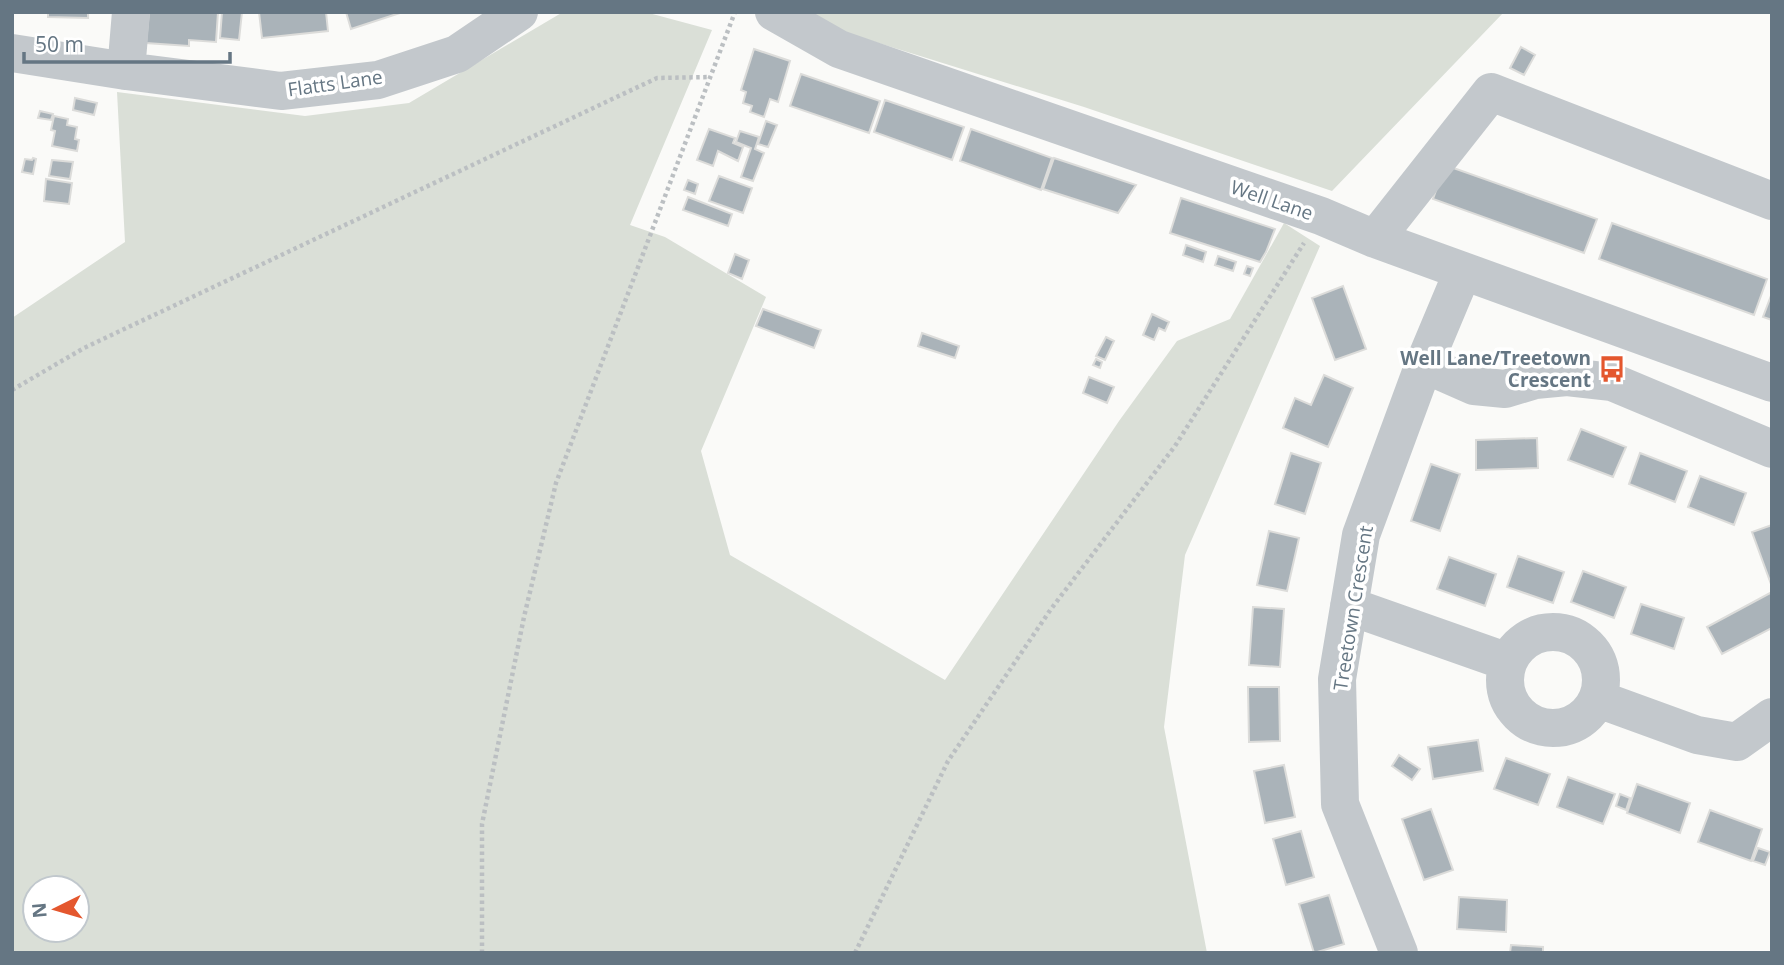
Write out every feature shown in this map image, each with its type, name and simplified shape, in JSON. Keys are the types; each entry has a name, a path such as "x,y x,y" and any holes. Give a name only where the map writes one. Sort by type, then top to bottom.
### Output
{"street":[{"path":"126,71 131,12"},
{"name":"Flatts Lane","path":"12,53 281,91 378,80 457,54 519,12"},
{"name":"Well Lane","path":"774,12 839,49 1321,216 1375,239 1772,383"},
{"path":"1375,239 1491,92 1772,201"},
{"name":"Treetown Crescent","path":"1399,953 1340,804 1337,679 1361,535 1424,364 1463,271"},
{"path":"1424,364 1474,386 1505,389 1535,380 1567,377 1612,382 1772,449"},
{"path":"1349,606 1508,662"},
{"path":"1546,632 1564,633 1579,639 1592,651 1599,666 1601,682 1598,699 1590,712 1578,722 1549,729 1535,725 1522,717 1509,699 1505,677 1508,662 1517,648 1531,637 1546,632"},
{"path":"1598,699 1697,735 1737,742 1772,717"}],"path":[{"path":"482,953 482,824 524,617 556,482 736,12"},
{"path":"12,390 84,348 657,78 710,77"},
{"path":"855,953 948,761 1051,609 1175,446 1321,216"}],"shaded area":[{"path":"563,12 645,12 712,30 630,225 665,237 766,297 701,451 730,555 945,680 1119,421 1177,341 1230,319 1284,223 1320,246 1185,555 1164,727 1207,953 12,953 12,318 125,242 117,92 305,116 409,103"},
{"path":"810,12 1504,12 1332,191 1084,107 840,31"}],"building":[{"path":"88,12 88,18 48,17 48,13 38,13"},
{"path":"149,12 218,12 216,42 189,40 189,46 146,43"},
{"path":"222,12 242,12 239,40 220,38"},
{"path":"259,12 326,12 328,31 262,38"},
{"path":"346,12 403,12 351,29"},
{"path":"1521,47 1535,55 1524,75 1510,68"},
{"path":"754,49 790,61 778,102 770,99 764,117 750,112 752,106 743,103 746,92 741,90"},
{"path":"801,74 880,101 869,133 790,106"},
{"path":"75,98 97,103 94,115 73,110"},
{"path":"885,100 964,127 952,160 874,132"},
{"path":"40,111 53,114 51,120 38,118"},
{"path":"54,116 68,119 67,125 77,127 77,151 52,146"},
{"path":"766,121 777,125 768,147 758,144"},
{"path":"709,129 735,138 733,143 743,147 738,161 718,151 713,166 697,160"},
{"path":"971,129 1052,158 1041,190 960,161"},
{"path":"740,131 759,137 755,149 764,153 753,181 741,177 751,148 736,142"},
{"path":"1054,158 1136,185 1118,213 1043,189"},
{"path":"25,159 36,159 33,174 22,172"},
{"path":"52,160 73,162 70,179 49,176"},
{"path":"1445,165 1597,219 1584,253 1433,199"},
{"path":"719,176 752,188 743,213 709,201"},
{"path":"46,179 72,183 69,204 44,201"},
{"path":"688,180 698,184 695,194 684,190"},
{"path":"688,197 732,214 728,226 683,210"},
{"path":"1181,198 1275,229 1260,262 1170,233"},
{"path":"1612,223 1767,279 1754,315 1599,259"},
{"path":"1186,245 1206,252 1203,262 1183,255"},
{"path":"735,254 749,260 742,279 728,273"},
{"path":"1218,256 1236,262 1233,271 1215,265"},
{"path":"1247,266 1253,268 1250,276 1244,274"},
{"path":"1343,286 1366,349 1335,360 1312,298"},
{"path":"1772,293 1772,320 1763,317"},
{"path":"763,309 821,330 814,348 756,326"},
{"path":"1152,314 1169,322 1165,331 1159,328 1154,340 1143,335"},
{"path":"922,333 959,346 955,358 918,346"},
{"path":"1106,337 1114,341 1105,360 1096,356"},
{"path":"1096,359 1102,362 1100,368 1093,365"},
{"path":"1324,375 1353,388 1328,447 1283,428 1295,398 1311,405"},
{"path":"1089,377 1114,387 1107,403 1083,393"},
{"path":"1581,429 1626,447 1613,477 1568,460"},
{"path":"1537,438 1538,468 1476,470 1476,440"},
{"path":"1291,453 1321,463 1305,514 1275,504"},
{"path":"1640,453 1687,471 1675,502 1629,484"},
{"path":"1431,464 1460,474 1440,531 1411,521"},
{"path":"1700,476 1746,493 1734,525 1688,507"},
{"path":"1772,525 1772,584 1771,584 1752,532"},
{"path":"1269,531 1299,538 1287,591 1257,585"},
{"path":"1518,556 1564,572 1553,603 1507,587"},
{"path":"1449,557 1496,574 1485,606 1437,589"},
{"path":"1583,571 1626,587 1614,618 1571,602"},
{"path":"1772,592 1772,628 1722,654 1707,627"},
{"path":"1641,604 1684,618 1674,649 1631,634"},
{"path":"1253,607 1284,609 1280,667 1249,665"},
{"path":"1248,687 1279,687 1280,741 1249,742"},
{"path":"1478,740 1483,771 1433,779 1428,747"},
{"path":"1399,755 1420,769 1412,780 1392,766"},
{"path":"1506,758 1550,774 1538,805 1494,789"},
{"path":"1284,765 1295,817 1265,823 1254,771"},
{"path":"1568,777 1615,794 1603,824 1557,807"},
{"path":"1637,784 1690,803 1680,833 1627,813"},
{"path":"1620,794 1630,798 1626,810 1616,806"},
{"path":"1431,809 1453,870 1424,880 1402,819"},
{"path":"1710,810 1762,829 1751,861 1698,842"},
{"path":"1301,831 1314,877 1286,885 1273,839"},
{"path":"1758,848 1770,852 1765,865 1753,861"},
{"path":"1329,895 1344,944 1314,953 1299,904"},
{"path":"1459,897 1507,900 1506,932 1457,929"},
{"path":"1511,945 1543,947 1543,953 1510,953"}],"place":[{"name":"Well Lane/Treetown Crescent","path":"1612,369"}]}
